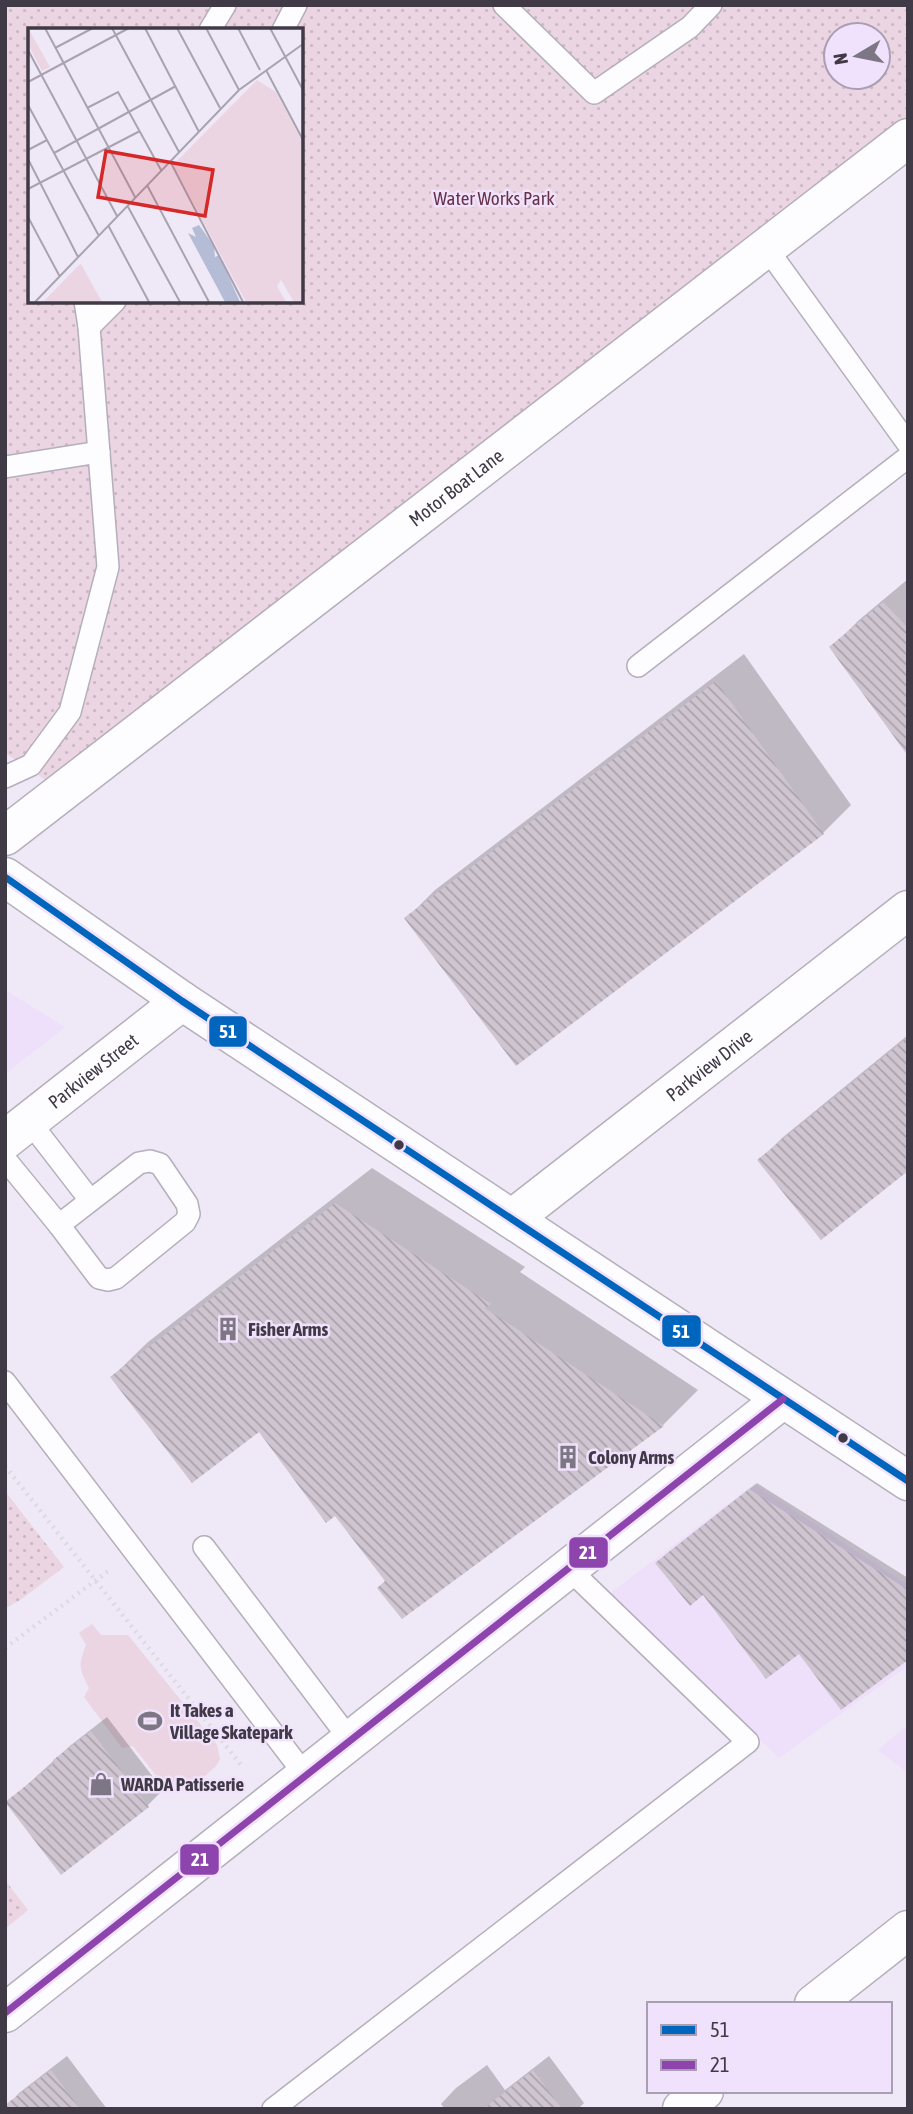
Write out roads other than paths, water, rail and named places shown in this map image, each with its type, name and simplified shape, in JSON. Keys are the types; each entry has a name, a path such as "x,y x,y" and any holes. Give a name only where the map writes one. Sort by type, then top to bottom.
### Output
{"street":[{"name":"Motor Boat Lane","path":"5,836 908,138"},
{"path":"5,877 182,1001 908,1482"},
{"name":"Parkview Drive","path":"512,1219 908,910"},
{"name":"Parkview Street","path":"17,1131 182,1001"},
{"path":"5,2013 783,1399"},
{"path":"817,2002 908,1930"},
{"path":"682,2109 702,2093"}],"lane":[{"path":"211,28 225,5"},
{"path":"283,28 296,5"},
{"path":"504,5 594,93 690,27 712,5"},
{"path":"765,246 908,444"},
{"path":"5,777 30,765 70,712 108,567 85,303"},
{"path":"89,327 113,303"},
{"path":"5,467 99,452"},
{"path":"638,666 908,457"},
{"path":"17,1131 90,1200"},
{"path":"5,1158 99,1278 116,1278 184,1222 189,1214 187,1204 160,1164 150,1161 139,1163 59,1225"},
{"path":"5,1382 306,1776"},
{"path":"204,1546 351,1741"},
{"path":"273,2109 748,1742 569,1569"}],"place":[{"name":"Fisher Arms","path":"228,1329"},
{"name":"Colony Arms","path":"568,1457"},
{"name":"It Takes a Village Skatepark","path":"150,1721"},
{"name":"WARDA Patisserie","path":"101,1784"}],"park label":[{"name":"Water Works Park","path":"494,198"}]}
